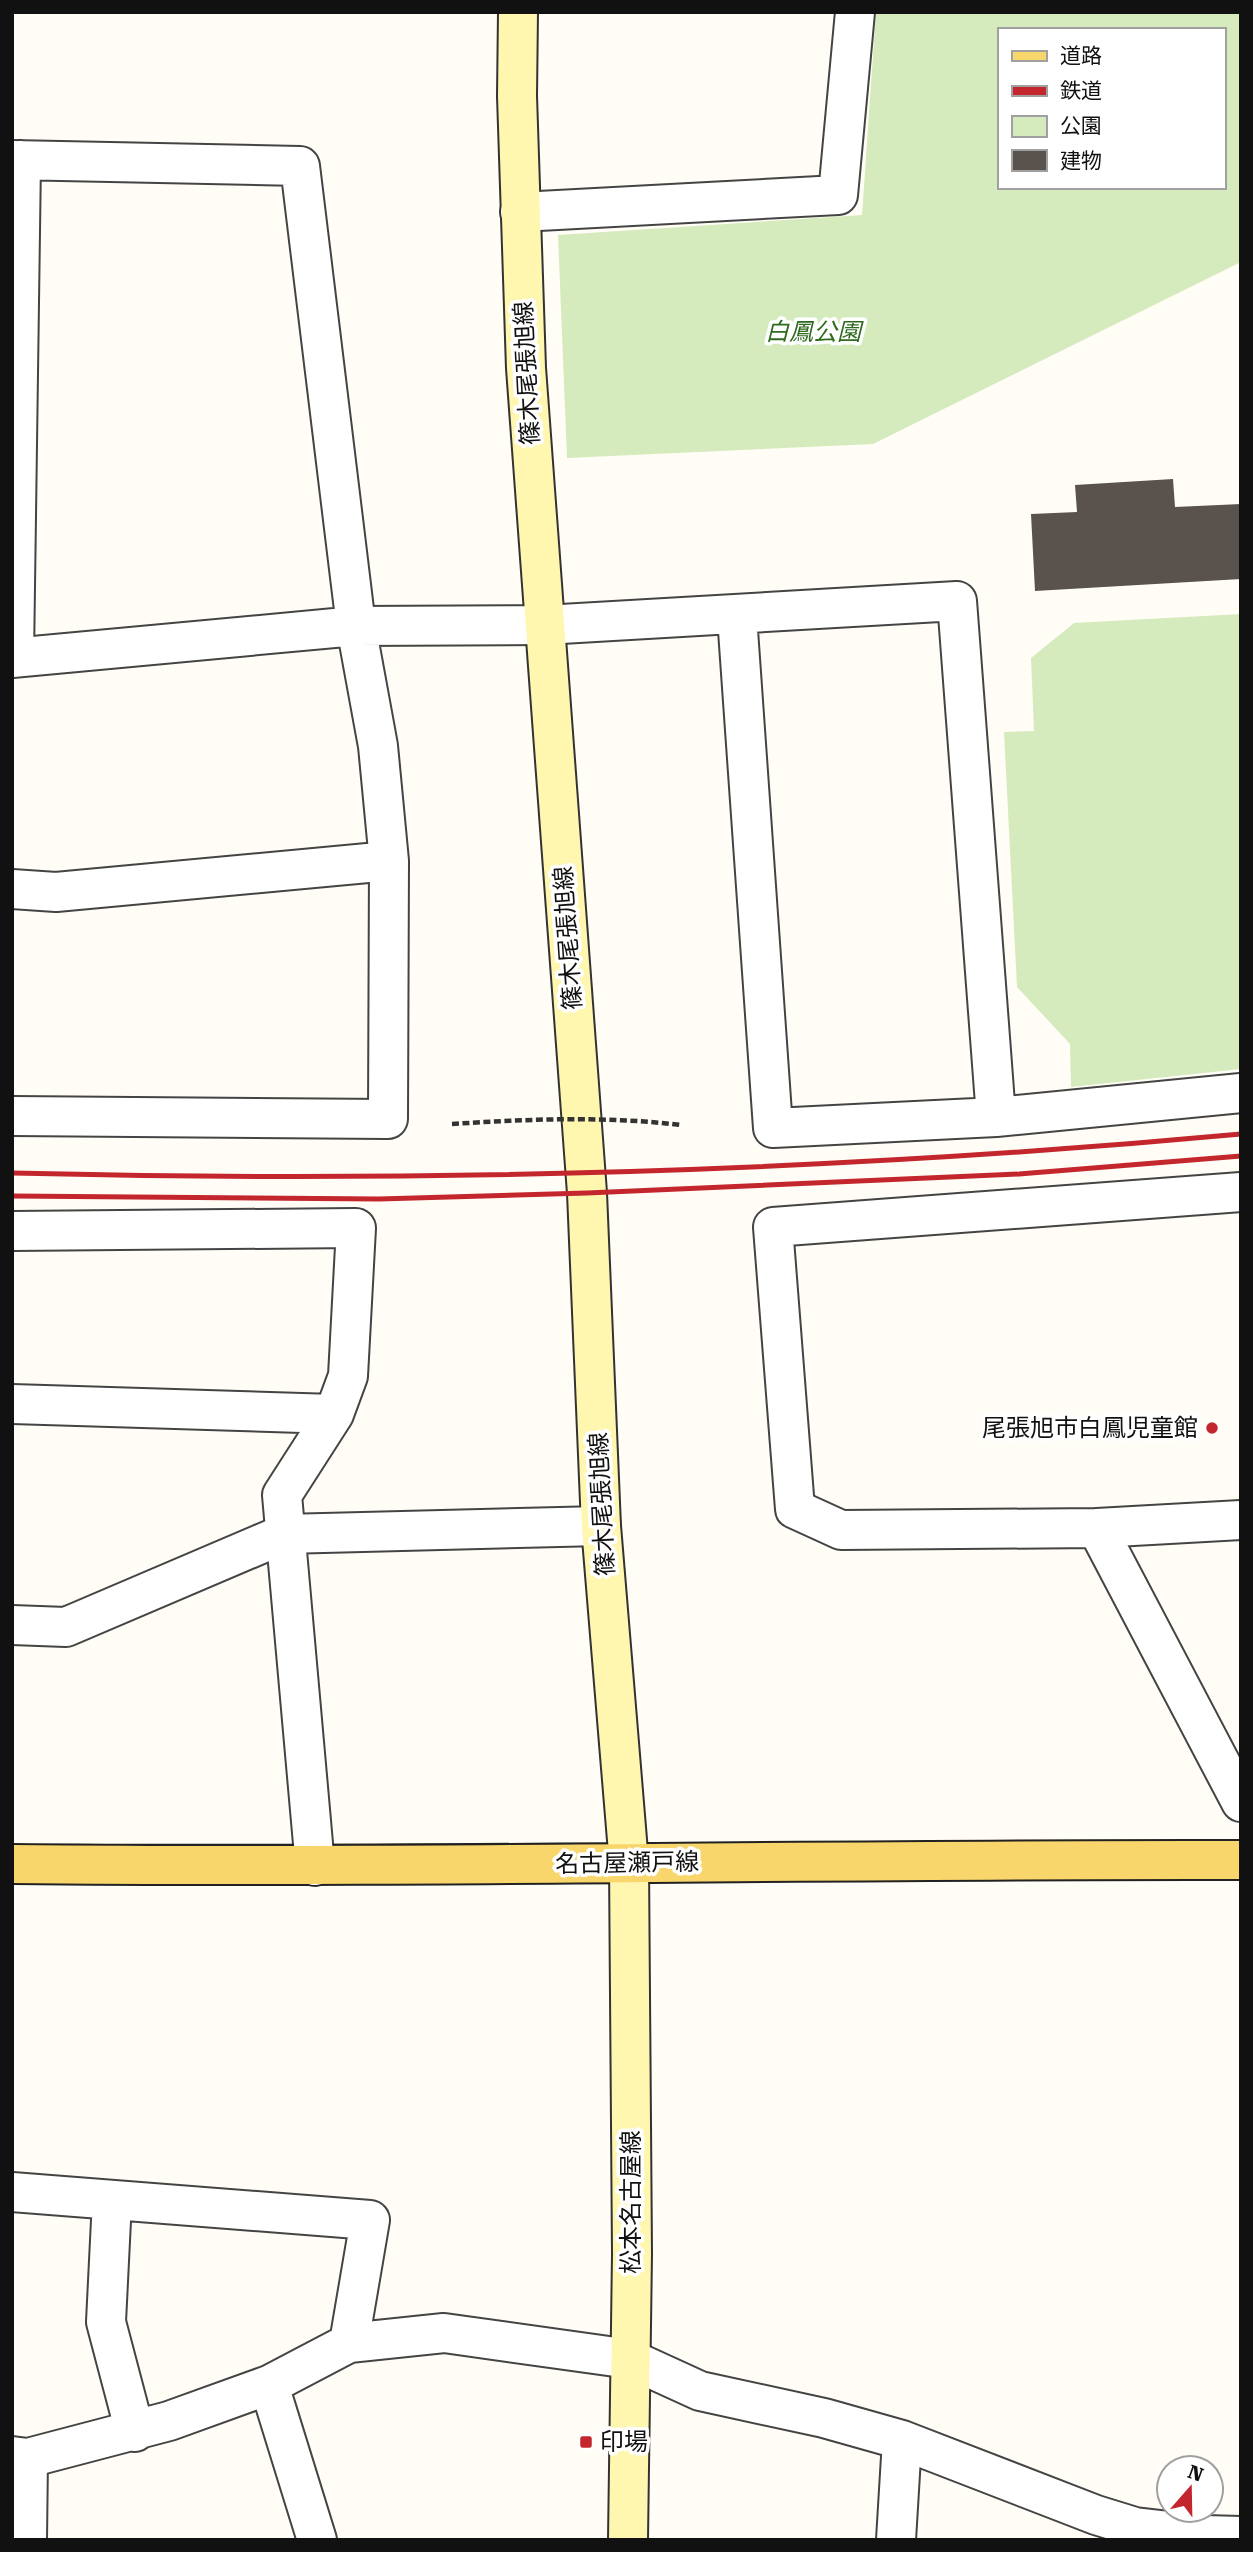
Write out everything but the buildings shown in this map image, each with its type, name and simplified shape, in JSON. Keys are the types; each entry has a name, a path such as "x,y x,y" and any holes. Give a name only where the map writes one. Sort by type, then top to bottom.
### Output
{"main road":[{"name":"篠木尾張旭線","path":"518,12 517,96 526,368 587,1193 601,1526 629,1864"},
{"name":"名古屋瀬戸線","path":"12,1864 315,1866 901,1859 1241,1860"},
{"name":"松本名古屋線","path":"628,2540 629,1864"}],"street":[{"path":"520,212 838,195 855,12"},
{"path":"12,1116 388,1119 389,861 378,746 356,626 300,166 17,160 13,658 356,626 544,625 957,601 996,1117"},
{"path":"737,615 773,1128 996,1117 1241,1093"},
{"path":"12,889 56,892 389,861"},
{"path":"1241,1192 773,1227 795,1509 841,1530 1097,1528 1241,1520"},
{"path":"12,1231 356,1228 348,1376 334,1414 282,1495 315,1866"},
{"path":"12,1404 334,1414"},
{"path":"12,1625 66,1627 284,1534 601,1526"},
{"path":"1097,1528 1241,1802"},
{"path":"12,2192 370,2220 349,2343"},
{"path":"112,2200 106,2322 135,2432"},
{"path":"27,2540 20,2457 135,2432 269,2385 349,2343 444,2333 630,2359 700,2391 824,2418 902,2440 1096,2515 1135,2534 1241,2536"},
{"path":"269,2385 317,2540"},
{"path":"896,2540 902,2440"}],"path":[{"path":"452,1125 501,1121 643,1121 681,1125"}],"green space":[{"name":"白鳳公園","path":"876,12 1241,12 1241,262 873,444 567,458 558,235 862,215"},
{"path":"1241,614 1241,1069 1071,1087 1070,1044 1017,987 1004,732 1034,731 1031,658 1074,623"}],"railway":[{"path":"12,1173 319,1176 627,1171 934,1158 1241,1134"},
{"path":"12,1196 379,1199 587,1193 1019,1174 1241,1156"}],"place":[{"name":"尾張旭市白鳳児童館","path":"1212,1428"},
{"name":"印場","path":"586,2442"}]}
